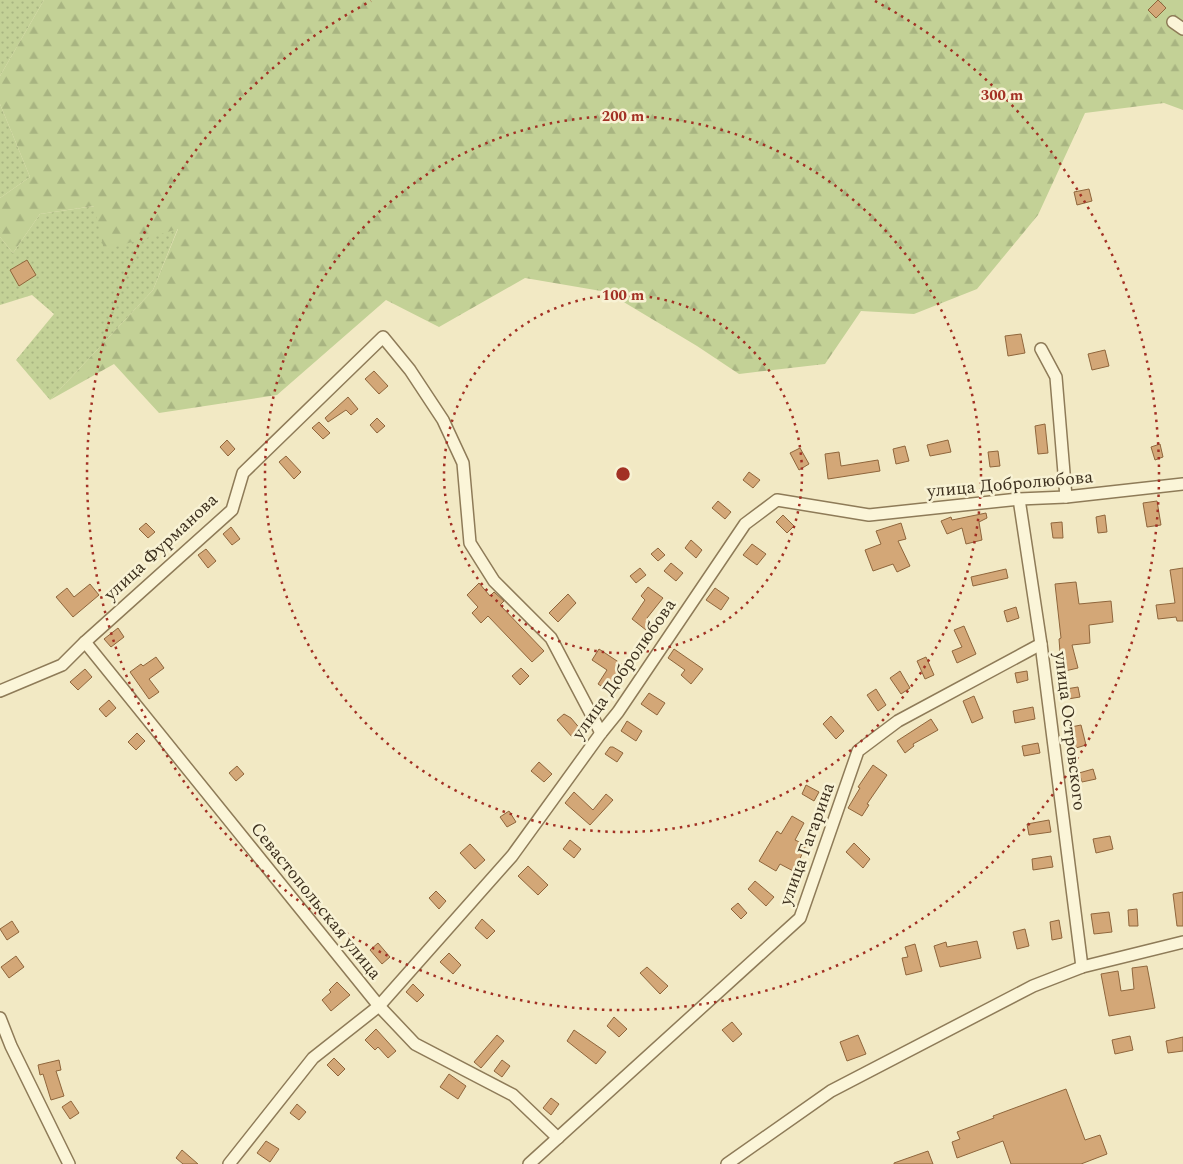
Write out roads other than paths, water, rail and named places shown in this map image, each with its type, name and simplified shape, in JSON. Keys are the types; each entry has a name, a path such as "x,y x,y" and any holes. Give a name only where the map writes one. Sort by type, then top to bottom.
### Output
{"street":[{"name":"улица Фурманова","path":"0,691 62,665 232,510 243,473 383,337 410,370 443,420 463,464 470,543 494,581 551,638 601,733"},
{"path":"1041,349 1056,377 1066,497"},
{"name":"улица Добролюбова","path":"229,1164 313,1058 379,1006 512,856 618,712 745,524 777,500 869,515 1183,484"},
{"name":"улица Островского","path":"1018,499 1041,644 1082,967"},
{"name":"Севастопольская улица","path":"85,642 379,1006 415,1044 513,1095 558,1138"},
{"name":"улица Гагарина","path":"528,1164 800,918 858,751 898,721 1041,644"},
{"path":"727,1164 831,1091 1033,986 1082,967 1183,942"},
{"path":"0,1018 11,1046 69,1164"}]}
